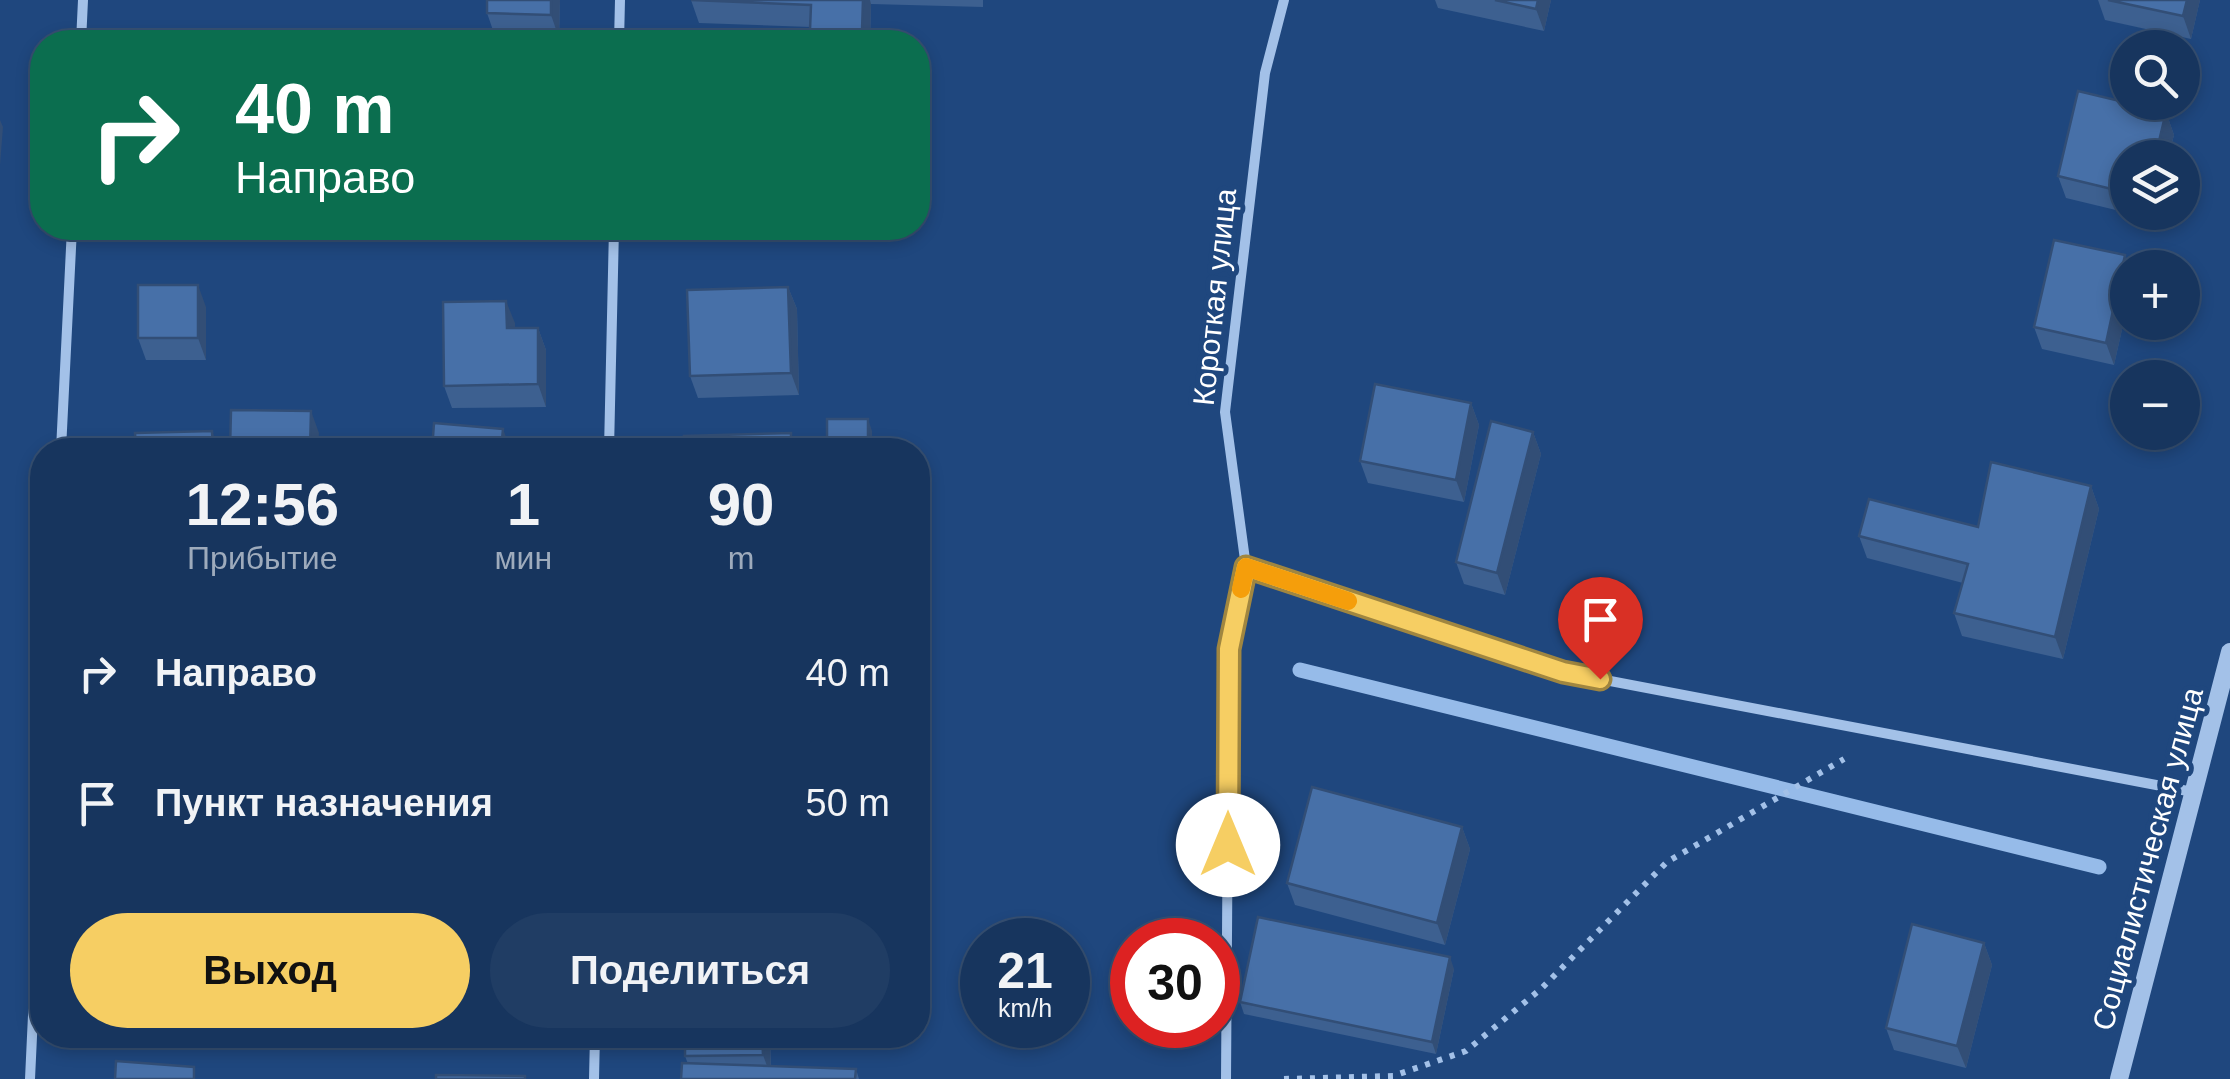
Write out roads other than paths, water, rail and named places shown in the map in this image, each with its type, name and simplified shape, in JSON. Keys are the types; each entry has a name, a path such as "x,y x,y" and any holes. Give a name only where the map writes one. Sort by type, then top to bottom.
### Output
{"street":[{"path":"82,30 83,0"},
{"path":"619,30 620,0"},
{"name":"Короткая улица","path":"1226,1079 1229,649 1246,567 1226,412 1266,73 1284,0"},
{"path":"62,438 71,240"},
{"path":"609,438 614,240"},
{"path":"1246,567 1563,672 2193,792"},
{"name":"Социалистическая улица","path":"2119,1079 2230,652"},
{"path":"30,1079 31,1048"},
{"path":"594,1079 595,1048"}],"waterway":[{"path":"1300,670 2099,867"}]}
